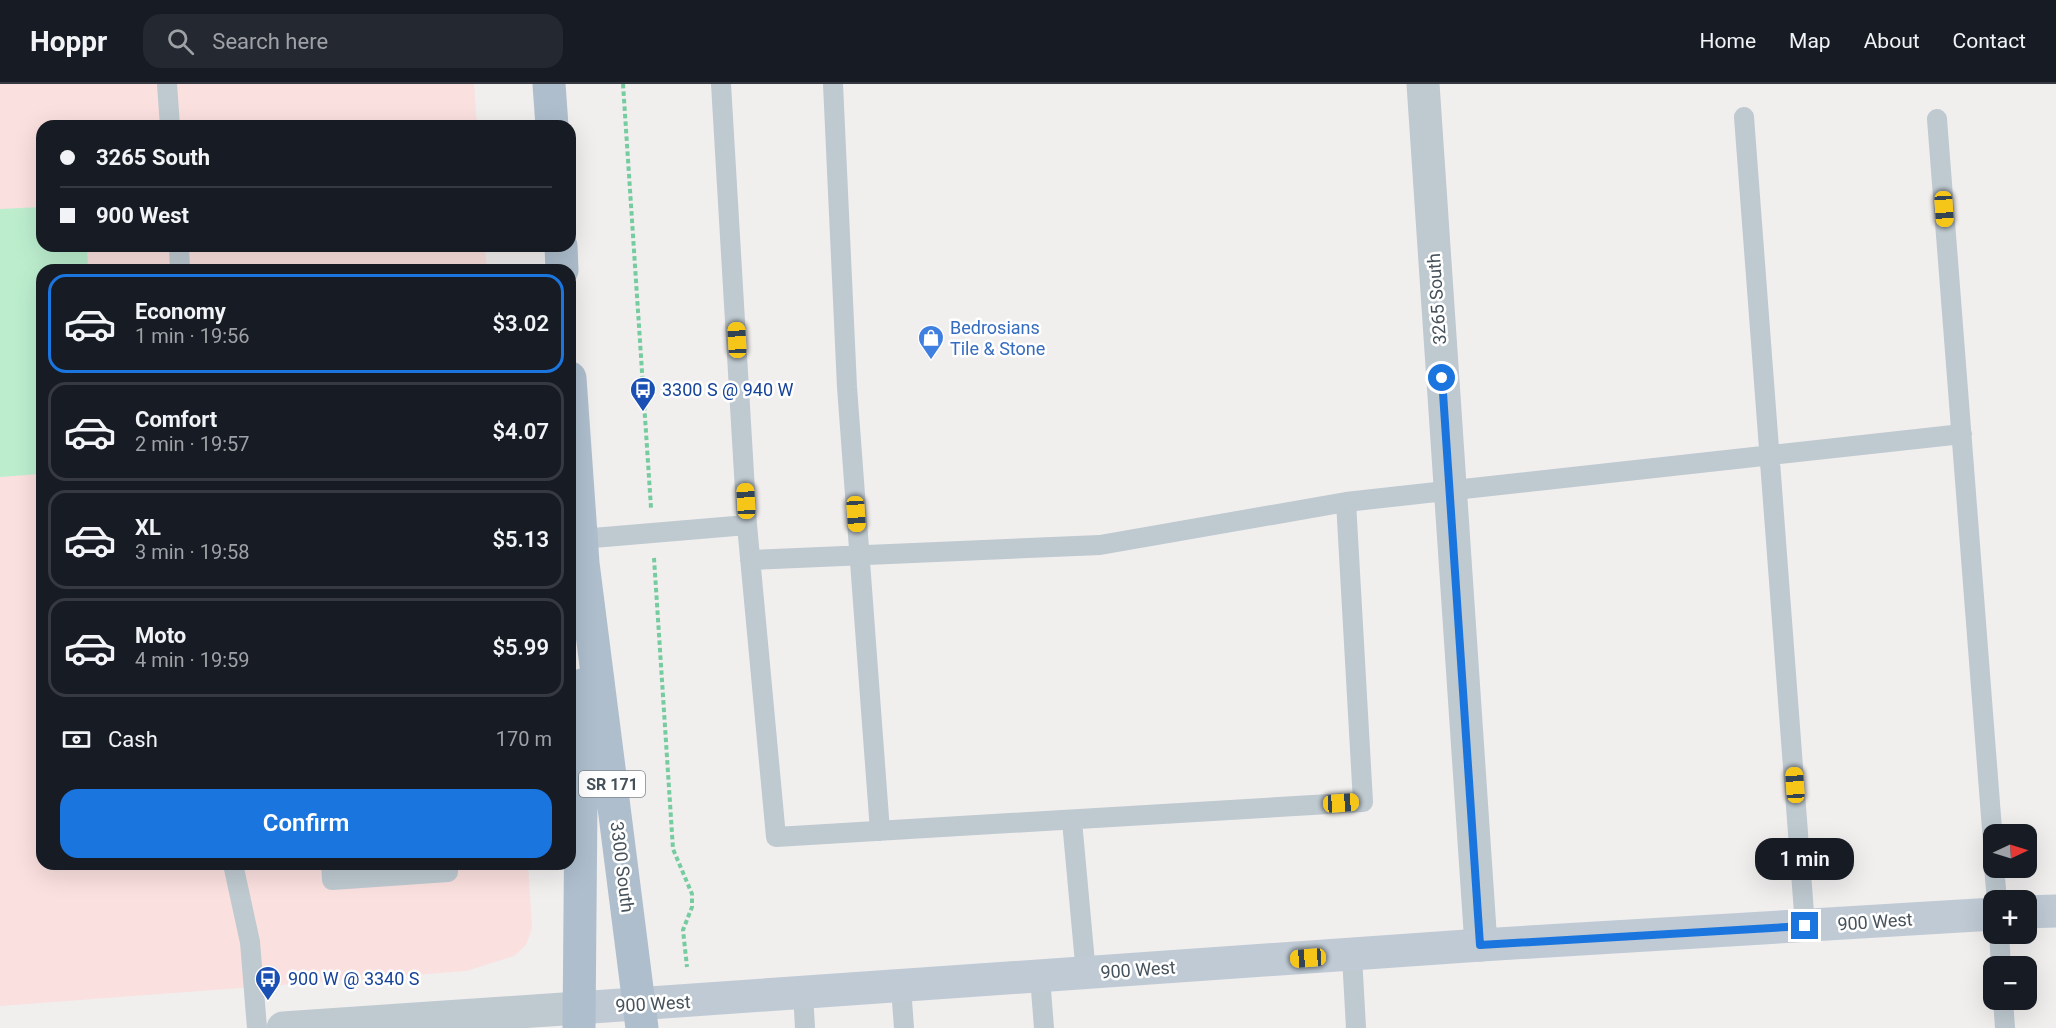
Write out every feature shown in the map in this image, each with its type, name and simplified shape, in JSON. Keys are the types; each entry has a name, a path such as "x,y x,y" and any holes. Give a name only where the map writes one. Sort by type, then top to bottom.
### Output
{"main road":[{"path":"549,84 552,120"},
{"name":"3300 South","path":"576,464 582,551 641,1017"},
{"name":"3300 South","path":"579,1018 582,551"},
{"path":"2037,912 2056,911"},
{"name":"900 West","path":"579,1018 641,1017 803,993 1352,956 1480,945 1983,915"}],"street":[{"name":"3265 South","path":"1423,84 1480,945"},
{"name":"900 West","path":"283,1028 579,1018"}],"lane":[{"path":"167,84 170,120"},
{"path":"721,84 747,525 776,837 1363,802 1346,502"},
{"path":"833,84 847,387 880,831"},
{"path":"1744,117 1805,926"},
{"path":"1937,119 1992,824"},
{"path":"750,560 860,557 1100,544 1346,502 1962,434"},
{"path":"582,551 747,525"},
{"path":"1072,821 1086,974"},
{"path":"234,870 250,942 257,1028"},
{"path":"331,870 332,880 448,872 448,870"},
{"path":"1352,956 1356,1028"},
{"path":"1040,977 1044,1028"},
{"path":"901,987 904,1028"},
{"path":"803,993 805,1028"},
{"path":"2004,1010 2005,1028"}],"shaded area":[{"path":"0,84 474,84 477,120 36,120 36,252 486,252 486,264 36,264 36,870 528,870 532,928 526,945 514,956 466,971 0,1006"}],"green space":[{"path":"36,207 36,252 87,252 88,264 36,264 36,474 0,477 0,209"}],"place":[{"name":"Bedrosians Tile & Stone","path":"931,361"},
{"name":"3300 S @ 940 W","path":"643,413"},
{"name":"900 W @ 3340 S","path":"268,1002"}],"route":[{"path":"1442,378 1480,945 1805,926"}]}
